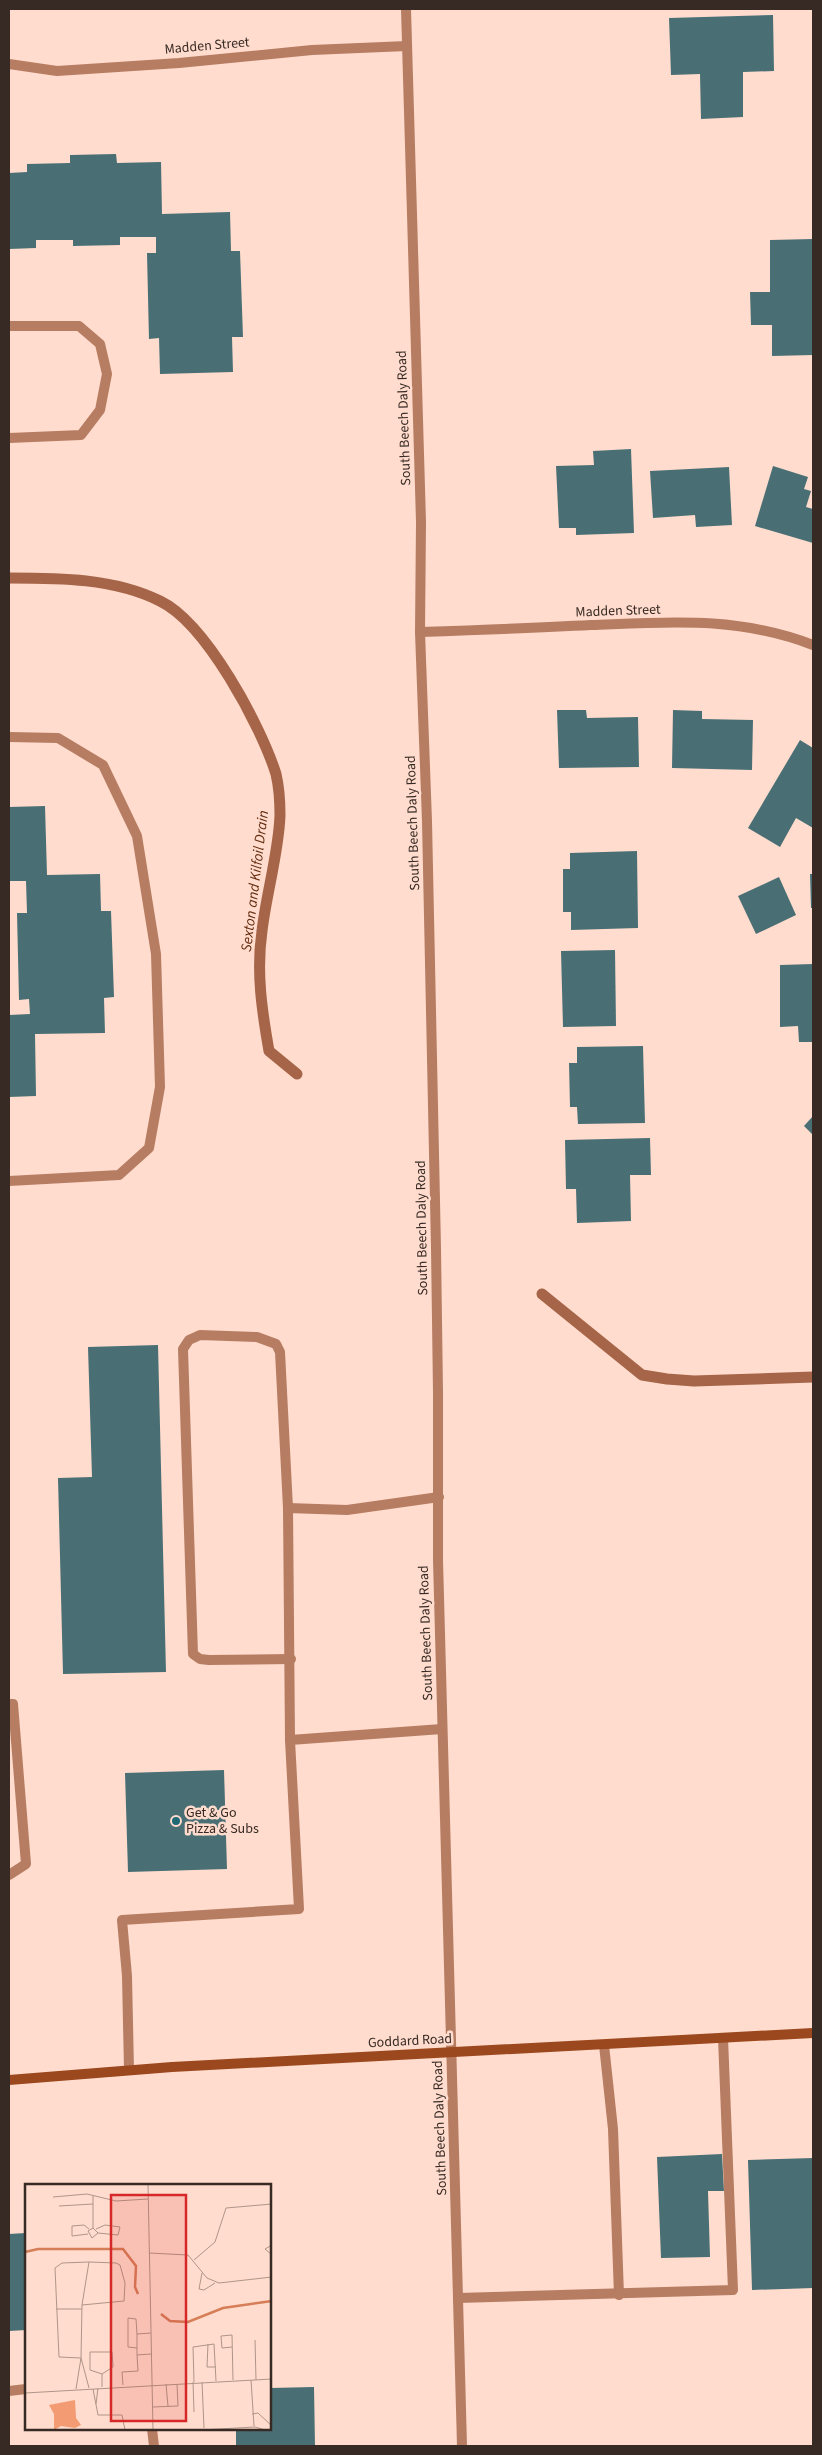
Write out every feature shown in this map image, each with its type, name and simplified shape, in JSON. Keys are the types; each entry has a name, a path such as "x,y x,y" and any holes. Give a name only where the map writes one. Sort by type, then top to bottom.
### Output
{"main road":[{"name":"Goddard Road","path":"9,2080 129,2070 813,2033"}],"street":[{"name":"South Beech Daly Road","path":"406,9 421,522 420,632 427,830 439,1497 438,1560 462,2446"},
{"name":"Madden Street","path":"9,64 57,71 178,63 312,50 407,46"},
{"path":"9,326 79,326 100,344 107,374 100,410 81,435 9,438"},
{"name":"Madden Street","path":"420,632 694,621 742,625 789,636 813,645"},
{"path":"9,737 58,738 103,765 137,836 156,954 160,1087 148,1148 119,1175 9,1181"},
{"path":"129,2070 127,1976 122,1920 300,1909 290,1740 291,1658 288,1508 280,1352 276,1344 257,1337 200,1336 189,1340 183,1349 193,1654 209,1660 291,1658"},
{"path":"288,1508 347,1510 439,1497"},
{"path":"9,1704 13,1704 26,1864 9,1875"},
{"path":"290,1740 442,1729"},
{"path":"458,2298 733,2290 723,2038"},
{"path":"604,2044 613,2129 619,2294"},
{"path":"9,2391 25,2389"},
{"path":"152,2430 154,2446"}],"building":[{"path":"773,15 774,71 743,72 743,117 701,119 700,74 671,75 669,18"},
{"path":"116,154 117,163 161,162 162,214 230,212 231,251 240,251 243,337 232,337 233,372 160,374 159,338 149,339 147,253 156,253 156,237 120,237 120,245 73,246 73,240 36,240 36,248 9,249 9,173 27,172 27,164 70,163 70,155"},
{"path":"813,239 813,355 772,356 772,325 751,325 750,292 770,292 770,240"},
{"path":"631,449 634,533 576,535 576,528 559,528 556,466 594,465 593,451"},
{"path":"773,466 808,477 804,489 811,491 806,507 813,509 813,543 755,526"},
{"path":"729,467 732,525 696,527 695,515 653,518 650,471"},
{"path":"557,710 586,710 587,718 638,717 639,767 559,768"},
{"path":"673,710 702,711 702,719 753,720 752,770 672,768"},
{"path":"800,740 813,748 813,828 796,818 780,847 748,828"},
{"path":"45,806 47,875 100,874 101,911 111,911 114,997 104,998 105,1033 35,1034 36,1096 9,1097 9,1015 30,1014 29,999 19,1000 17,913 27,913 26,881 9,881 9,807"},
{"path":"637,851 638,928 571,930 571,912 563,912 563,869 570,869 570,853"},
{"path":"810,874 813,874 813,908 811,908"},
{"path":"779,877 796,915 756,934 738,896"},
{"path":"615,950 616,1026 563,1027 561,951"},
{"path":"813,964 813,1042 799,1042 798,1026 780,1027 780,965"},
{"path":"643,1046 645,1123 578,1124 577,1107 570,1107 569,1063 577,1063 577,1047"},
{"path":"813,1116 813,1135 804,1126"},
{"path":"650,1138 651,1175 630,1175 631,1221 577,1223 576,1189 566,1189 565,1140"},
{"path":"158,1345 166,1672 63,1674 58,1478 92,1477 88,1347"},
{"name":"Get & Go Pizza & Subs","path":"224,1770 227,1869 128,1872 125,1773"},
{"path":"722,2154 724,2191 708,2191 710,2257 661,2258 657,2157"},
{"path":"813,2158 813,2288 752,2290 748,2160"},
{"path":"25,2233 25,2330 9,2331 9,2234"},
{"path":"314,2387 315,2446 236,2446 236,2430 271,2430 271,2388"}],"waterway":[{"name":"Sexton and Kilfoil Drain","path":"9,578 86,581 124,588 160,601 178,613 195,631 230,678 269,754 279,789 279,829 260,946 261,991 269,1051 297,1074"},
{"name":"Sexton and Kilfoil Drain","path":"542,1294 642,1375 694,1381 813,1377"}],"place":[{"name":"Get & Go Pizza & Subs","path":"176,1821"}]}
